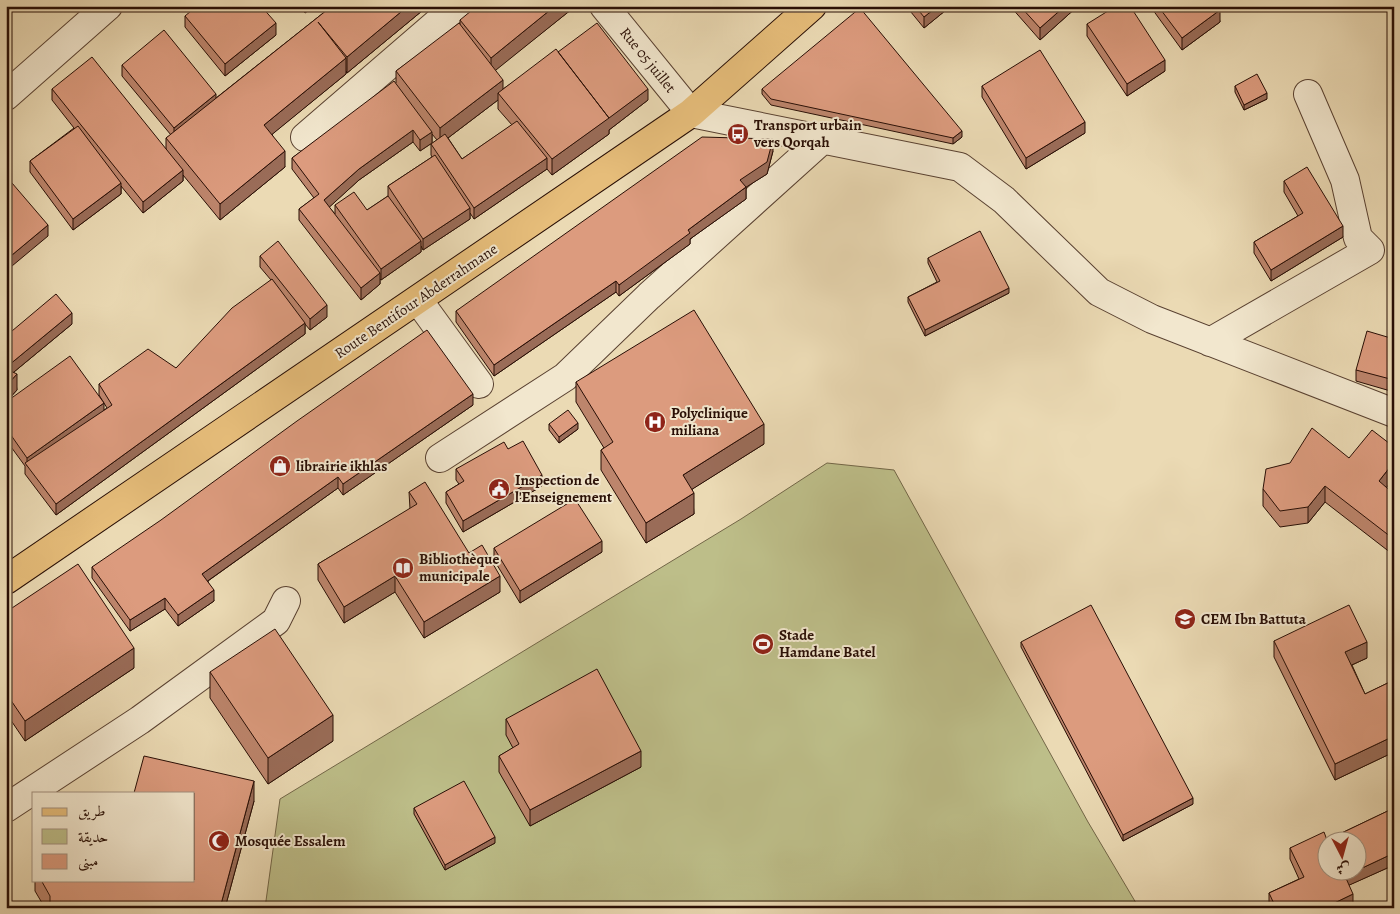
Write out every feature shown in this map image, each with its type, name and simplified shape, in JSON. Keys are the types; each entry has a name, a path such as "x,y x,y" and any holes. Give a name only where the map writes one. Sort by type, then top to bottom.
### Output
{"main road":[{"name":"Route Bentifour Abderrahmane","path":"6,580 691,114 812,6"}],"street":[{"path":"6,96 108,6"},
{"path":"305,137 457,6"},
{"name":"Rue 05 juillet","path":"604,6 691,114"},
{"path":"1210,342 1370,250 1358,238 1346,180 1308,94"},
{"path":"691,114 824,138 960,167 1004,200 1098,292 1152,320 1394,413"},
{"path":"440,458 565,377 649,296 824,138"},
{"path":"418,300 479,384"},
{"path":"6,808 140,720 276,621 286,601"}],"green space":[{"name":"Stade Hamdane Batel","path":"827,463 894,470 1088,822 1139,908 265,908 280,799 741,519"}],"building":[{"path":"197,6 261,6 276,23 225,64 185,16"},
{"path":"332,6 408,6 347,57 318,22 346,58 264,125 285,151 220,204 166,138"},
{"path":"477,6 555,6 491,58 460,20"},
{"path":"915,6 938,6 924,17"},
{"path":"1020,6 1065,6 1040,28"},
{"path":"1116,6 1130,6 1165,60 1127,84 1087,24"},
{"path":"1158,6 1217,6 1220,10 1182,38"},
{"path":"860,8 962,131 953,138 771,99 762,89"},
{"path":"459,23 503,80 440,128 396,71"},
{"path":"597,23 648,89 609,118 558,52"},
{"path":"164,30 216,94 174,128 122,65"},
{"path":"556,49 609,118 552,159 498,93"},
{"path":"1040,50 1085,122 1026,158 982,86"},
{"path":"92,57 183,170 143,202 52,89"},
{"path":"1257,74 1267,93 1244,105 1235,86"},
{"path":"394,81 432,132 420,140 413,130 359,169 324,200 380,273 361,288 299,209 319,194 292,158"},
{"path":"517,121 547,158 474,208 431,144 445,134 462,159"},
{"path":"78,126 121,183 73,219 30,161"},
{"path":"702,137 773,139 767,162 740,180 746,187 688,230 690,233 619,285 616,281 494,365 456,311"},
{"path":"435,155 470,208 423,239 388,186"},
{"path":"1307,167 1343,226 1271,270 1254,242 1303,213 1284,181"},
{"path":"6,176 48,225 6,260"},
{"path":"354,192 367,210 388,196 421,241 381,269 335,205"},
{"path":"980,231 1009,288 925,330 908,297 940,281 928,258"},
{"path":"278,241 327,305 310,319 260,256"},
{"path":"272,279 305,323 56,504 25,463 112,405 99,384 148,349 176,368 232,308"},
{"path":"56,294 72,313 9,365 6,362 6,336"},
{"path":"694,310 764,424 683,475 694,493 646,523 601,450 613,442 576,382"},
{"path":"427,330 473,394 343,484 338,477 202,574 214,590 178,615 165,598 130,620 92,567"},
{"path":"1367,331 1394,339 1394,380 1356,370"},
{"path":"70,356 104,403 27,458 6,428 6,402"},
{"path":"6,369 17,374 6,386"},
{"path":"568,410 578,423 559,437 549,424"},
{"path":"1312,428 1349,458 1372,430 1394,447 1394,462 1379,481 1394,494 1394,533 1391,537 1325,486 1308,507 1280,511 1263,489 1266,469 1290,463"},
{"name":"Inspection de l'Enseignement","path":"523,441 542,475 463,521 446,492 464,481 456,469 504,442 508,449"},
{"name":"Bibliothèque municipale","path":"425,482 469,553 482,545 500,576 424,622 395,576 344,607 318,564 417,504 409,492"},
{"path":"575,499 602,541 520,591 494,548"},
{"path":"78,564 134,648 25,721 8,696 6,697 6,612"},
{"path":"1091,605 1193,798 1123,835 1021,642"},
{"path":"1349,605 1367,642 1345,652 1365,694 1394,680 1394,736 1335,764 1274,641"},
{"path":"275,629 333,715 268,758 210,672"},
{"path":"597,669 641,751 530,810 499,756 519,744 506,719"},
{"name":"Mosquée Essalem","path":"144,756 254,781 220,908 50,908 50,896 42,882 195,882 195,792 134,792"},
{"path":"464,781 495,837 445,865 414,808"},
{"path":"1394,808 1394,853 1368,865 1368,832 1344,832"},
{"path":"1318,835 1318,882 1348,882 1353,894 1324,908 1276,908 1269,893 1304,877 1290,848"}],"place":[{"name":"Transport urbain vers Qorqah","path":"738,134"},
{"name":"Polyclinique miliana","path":"655,422"},
{"name":"librairie ikhlas","path":"280,466"},
{"name":"Inspection de l'Enseignement","path":"499,489"},
{"name":"Bibliothèque municipale","path":"403,568"},
{"name":"CEM Ibn Battuta","path":"1185,619"},
{"name":"Stade Hamdane Batel","path":"763,644"},
{"name":"Mosquée Essalem","path":"219,841"}]}
